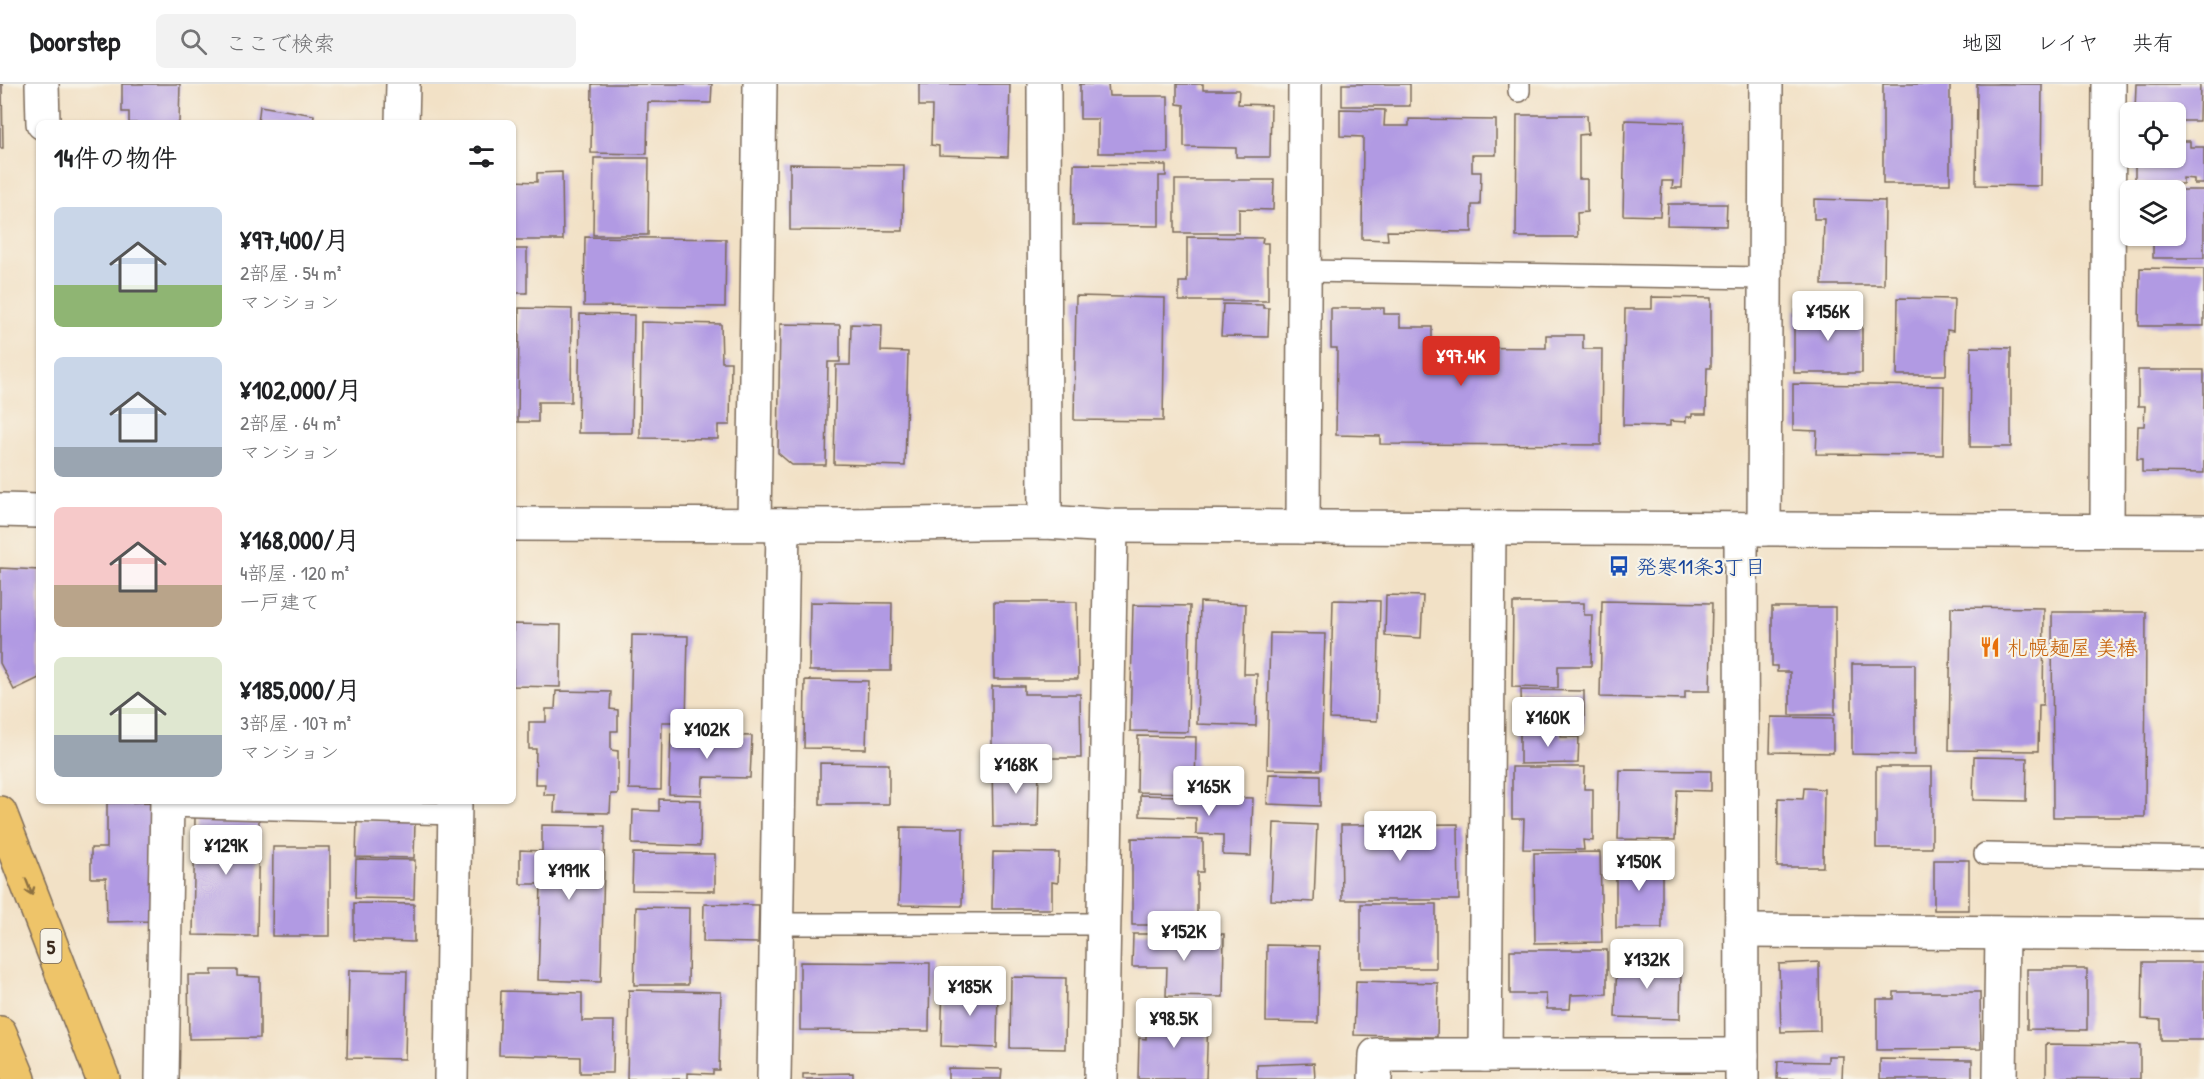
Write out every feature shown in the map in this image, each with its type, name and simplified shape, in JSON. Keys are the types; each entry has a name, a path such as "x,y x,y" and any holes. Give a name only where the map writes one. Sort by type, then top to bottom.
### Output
{"highway":[{"name":"5","path":"0,813 103,1079"},
{"path":"0,1033 19,1079"}],"street":[{"path":"42,84 43,120"},
{"path":"402,120 403,84"},
{"path":"760,84 776,924 774,1079"},
{"path":"1044,84 1045,522"},
{"path":"1303,527 1305,84"},
{"path":"1376,1079 1376,1055 1485,1055 1742,1067 1752,529 1765,278 1766,84"},
{"path":"2107,530 2109,84"},
{"path":"0,510 36,511"},
{"path":"516,524 769,525 1045,522 1111,526 2204,531"},
{"path":"1101,1079 1111,526"},
{"path":"1485,1055 1489,528"},
{"path":"162,1079 167,804"},
{"path":"451,1079 455,807"},
{"path":"1743,931 2204,934"},
{"path":"2000,1079 2002,933"}],"lane":[{"path":"1304,271 1765,278"},
{"path":"239,804 455,807"},
{"path":"1985,854 2204,858"},
{"path":"776,924 1104,924"}],"building":[{"path":"0,84 2,84 3,148 0,148"},
{"path":"122,84 180,84 179,120 129,120 129,112 122,112"},
{"path":"592,84 712,84 711,103 648,102 647,154 591,153"},
{"path":"919,84 1010,84 1008,157 939,155 939,146 931,145 932,106 919,106"},
{"path":"1080,84 1108,84 1109,96 1168,96 1168,153 1098,153 1098,119 1080,119"},
{"path":"1177,84 1203,84 1203,90 1239,90 1238,104 1271,105 1270,157 1236,157 1236,148 1184,147 1184,105 1177,104"},
{"path":"1342,84 1410,84 1410,106 1342,106"},
{"path":"1883,84 1950,84 1950,184 1883,184"},
{"path":"1977,84 2042,84 2041,186 1976,185"},
{"path":"2136,84 2200,84 2199,121 2186,121 2186,102 2135,102"},
{"path":"260,106 314,115 313,120 258,120"},
{"path":"1340,109 1385,110 1384,126 1409,126 1409,119 1496,120 1496,155 1472,155 1472,172 1481,172 1480,205 1472,205 1472,232 1387,231 1388,240 1362,239 1363,137 1340,136"},
{"path":"1517,115 1587,115 1588,134 1579,135 1579,179 1587,179 1587,212 1577,213 1578,237 1516,237"},
{"path":"1625,120 1684,122 1682,188 1672,188 1673,181 1662,181 1660,216 1623,215"},
{"path":"2186,141 2190,141 2190,147 2204,147 2204,184 2194,184 2194,179 2183,178 2183,180 2135,180 2135,168 2186,168"},
{"path":"594,158 649,158 648,235 593,235"},
{"path":"790,164 904,165 903,231 790,230"},
{"path":"1074,164 1166,165 1166,176 1159,176 1159,226 1073,225"},
{"path":"562,172 563,240 516,240 516,181 537,182 537,173"},
{"path":"1175,180 1274,180 1273,210 1239,209 1239,233 1175,233"},
{"path":"2186,190 2204,190 2204,258 2153,258 2153,246 2186,246"},
{"path":"1814,199 1885,201 1884,285 1822,285 1824,219 1814,219"},
{"path":"1668,204 1727,204 1726,226 1667,225"},
{"path":"585,237 726,239 725,307 584,306"},
{"path":"1187,237 1263,238 1262,243 1268,243 1268,301 1179,301 1179,282 1187,282"},
{"path":"516,249 527,249 527,293 516,293"},
{"path":"2140,268 2204,269 2204,326 2139,326"},
{"path":"1076,296 1165,298 1163,421 1074,420"},
{"path":"1652,297 1711,298 1711,368 1707,368 1706,414 1692,414 1692,417 1686,417 1686,422 1670,421 1670,426 1623,425 1625,309 1652,309"},
{"path":"1898,298 1954,299 1953,331 1947,330 1946,375 1897,375"},
{"path":"1223,304 1263,305 1263,308 1269,308 1268,337 1221,336"},
{"path":"519,308 572,309 571,402 538,402 538,422 518,422"},
{"path":"1331,308 1384,308 1384,314 1400,314 1400,327 1432,327 1432,347 1546,348 1546,335 1583,335 1583,349 1602,349 1601,445 1380,444 1380,436 1336,435 1337,348 1331,348"},
{"path":"1794,310 1862,311 1862,373 1794,373"},
{"path":"580,314 634,315 632,433 578,433"},
{"path":"641,322 721,324 722,362 731,362 730,425 718,425 718,439 640,438"},
{"path":"780,324 840,325 840,362 828,362 826,465 792,465 778,453"},
{"path":"851,324 882,325 881,351 908,352 905,466 834,464 836,365 850,365"},
{"path":"1971,347 2011,348 2011,447 1970,447"},
{"path":"2138,370 2204,370 2204,473 2142,472 2142,459 2137,459 2138,426 2144,426 2145,406 2138,406"},
{"path":"1793,384 1944,386 1943,455 1816,454 1817,431 1793,430"},
{"path":"0,568 36,570 36,679 14,690 0,663"},
{"path":"1386,595 1423,596 1421,638 1385,636"},
{"path":"1333,600 1380,601 1377,721 1330,719"},
{"path":"1602,601 1712,603 1710,691 1685,691 1685,699 1600,697"},
{"path":"810,602 892,603 891,671 809,671"},
{"path":"994,602 1077,602 1078,679 994,679"},
{"path":"1200,602 1246,604 1244,674 1257,674 1256,726 1197,724"},
{"path":"1513,603 1584,603 1584,615 1592,615 1591,666 1558,666 1558,688 1512,687"},
{"path":"1133,605 1190,606 1188,732 1130,731"},
{"path":"1772,607 1835,607 1835,715 1790,715 1790,672 1777,672 1777,666 1772,666"},
{"path":"1951,607 2044,608 2043,705 2039,705 2038,751 1949,750"},
{"path":"2052,612 2146,612 2145,817 2053,817"},
{"path":"516,624 561,625 560,687 516,686"},
{"path":"1270,633 1325,634 1321,770 1267,769"},
{"path":"632,635 688,636 686,722 662,722 661,790 629,789"},
{"path":"1852,664 1915,664 1915,755 1852,754"},
{"path":"805,680 868,681 866,749 804,748"},
{"path":"992,686 1024,686 1024,694 1080,694 1081,758 992,758"},
{"path":"1521,690 1584,691 1584,726 1522,726"},
{"path":"556,691 611,692 610,709 618,710 618,731 611,731 611,750 618,751 618,794 611,794 610,813 554,812 555,795 544,795 545,784 535,784 536,749 529,749 529,722 546,722 546,709 555,709"},
{"path":"1771,717 1833,718 1833,753 1770,752"},
{"path":"1520,730 1561,730 1561,737 1579,737 1578,763 1520,764"},
{"path":"671,734 752,736 750,778 703,777 702,795 669,794"},
{"path":"1138,736 1196,737 1195,793 1137,792"},
{"path":"1974,757 2027,758 2026,801 1973,800"},
{"path":"820,763 889,764 889,804 820,804"},
{"path":"992,763 1039,763 1038,827 993,827"},
{"path":"1512,767 1585,767 1584,789 1593,789 1593,841 1583,840 1584,850 1523,849 1524,819 1512,819"},
{"path":"1876,767 1932,767 1932,848 1876,848"},
{"path":"1620,770 1711,771 1711,791 1677,790 1675,840 1618,839"},
{"path":"1269,774 1320,775 1320,806 1267,804"},
{"path":"1804,788 1824,789 1823,867 1777,867 1778,798 1803,799"},
{"path":"1140,795 1253,798 1251,856 1223,855 1223,835 1196,834 1196,818 1140,816"},
{"path":"659,799 701,800 700,846 632,844 633,810 659,811"},
{"path":"107,804 150,804 152,921 107,922 106,878 91,878 91,848 107,848"},
{"path":"195,817 259,818 257,936 193,935"},
{"path":"357,820 415,821 414,858 356,857"},
{"path":"1274,823 1317,825 1314,902 1271,900"},
{"path":"1458,824 1459,900 1342,900 1341,825"},
{"path":"542,825 605,826 601,982 538,980 541,884 520,884 520,850 542,851"},
{"path":"901,827 963,828 962,906 899,905"},
{"path":"1132,838 1203,839 1203,872 1197,872 1197,925 1132,925"},
{"path":"273,847 330,847 330,936 272,936"},
{"path":"993,852 1059,853 1058,883 1052,882 1052,909 992,909"},
{"path":"1600,852 1602,942 1535,943 1534,853"},
{"path":"633,853 715,854 715,891 632,890"},
{"path":"1616,857 1662,857 1662,928 1616,928"},
{"path":"356,859 415,860 414,899 355,898"},
{"path":"1934,860 1969,860 1969,910 1934,910"},
{"path":"354,903 414,904 414,942 354,940"},
{"path":"704,904 759,905 758,943 703,942"},
{"path":"1361,904 1436,904 1436,968 1361,968"},
{"path":"636,907 689,908 688,985 634,985"},
{"path":"1133,934 1224,934 1223,997 1166,996 1167,967 1132,967"},
{"path":"1267,945 1319,946 1318,1023 1266,1022"},
{"path":"1510,950 1607,950 1607,994 1571,995 1570,1009 1547,1009 1546,994 1510,994"},
{"path":"1617,958 1657,959 1657,972 1681,972 1680,1019 1615,1017"},
{"path":"800,962 930,963 929,1031 800,1030"},
{"path":"1819,962 1820,1031 1781,1032 1779,964"},
{"path":"2143,962 2204,962 2204,1040 2161,1040 2161,1020 2142,1019"},
{"path":"2027,969 2087,969 2087,1030 2027,1029"},
{"path":"212,970 237,970 237,976 260,977 260,1038 189,1039 188,975 212,975"},
{"path":"349,970 407,971 405,1059 347,1058"},
{"path":"1011,977 1066,978 1065,1049 1010,1048"},
{"path":"1356,981 1438,983 1437,1037 1354,1035"},
{"path":"943,985 998,987 997,1048 941,1046"},
{"path":"629,990 721,992 719,1070 713,1070 713,1074 688,1073 688,1079 627,1079"},
{"path":"501,991 582,993 582,1021 614,1021 613,1073 580,1073 580,1057 499,1055"},
{"path":"1894,992 1980,992 1981,1049 1877,1050 1877,999 1894,999"},
{"path":"1146,1017 1208,1018 1206,1079 1138,1079 1139,1038 1146,1039"},
{"path":"2046,1044 2140,1045 2140,1079 2046,1078"},
{"path":"1828,1056 1843,1056 1842,1079 1777,1079 1778,1061 1828,1062"},
{"path":"1880,1059 1972,1060 1972,1079 1880,1079"},
{"path":"1314,1063 1315,1079 1257,1079 1257,1065"},
{"path":"948,1068 1002,1069 1001,1079 948,1079"},
{"path":"853,1073 853,1079 803,1079 803,1074"}],"place":[{"name":"発寒11条3丁目","path":"1619,566"},
{"name":"札幌麺屋 美椿","path":"1990,647"}]}
